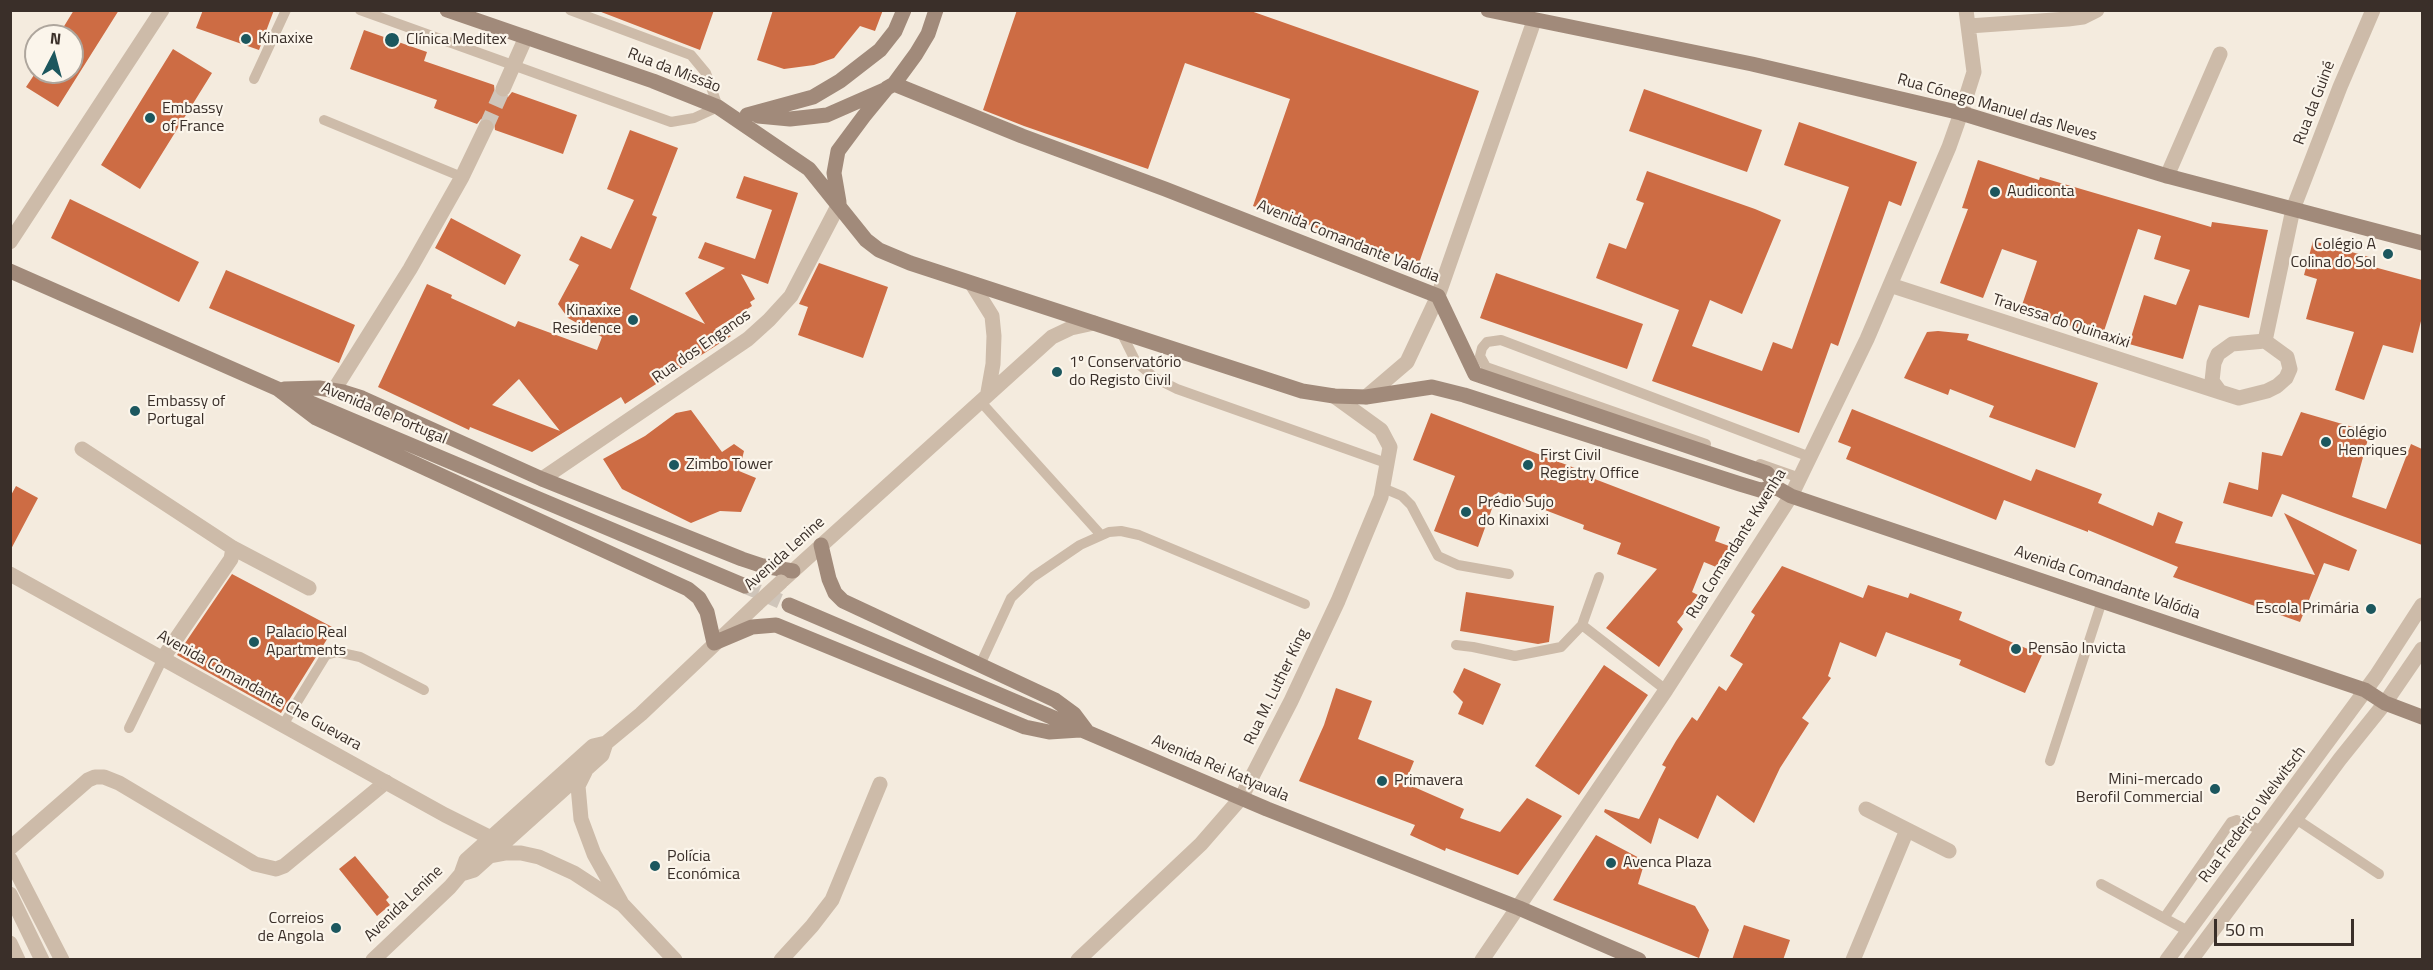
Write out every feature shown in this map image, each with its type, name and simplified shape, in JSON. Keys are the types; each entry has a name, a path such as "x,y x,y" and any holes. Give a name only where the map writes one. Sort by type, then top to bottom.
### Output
{"main road":[{"name":"Rua da Missão","path":"447,10 718,106 809,169 866,240 879,250 910,262"},
{"path":"747,115 813,97 840,81 880,50 895,31 904,10"},
{"path":"839,204 834,173 838,151 916,54 928,34 936,10"},
{"name":"Rua Cónego Manuel das Neves","path":"1488,10 1752,64 1961,113 2167,176 2422,243"},
{"path":"718,106 747,115 790,119 811,118 827,115 891,86"},
{"name":"Avenida Comandante Valódia","path":"891,86 1438,296 1475,374 1767,474 1777,488 1791,496 2365,690 2385,703 2422,717"},
{"name":"Avenida Comandante Valódia","path":"910,262 1302,391 1334,396 1366,397 1432,387 1464,395 1760,490 1777,488"},
{"name":"Avenida de Portugal","path":"10,271 278,389 745,586"},
{"path":"278,389 319,388 362,398 542,479 787,576"},
{"path":"278,389 316,418 688,589 699,598 707,612 714,643 752,627 776,625 1025,727 1049,732 1086,730"},
{"path":"821,545 829,579 835,593 843,601 1067,707 1086,730"},
{"name":"Avenida Rei Katyavala","path":"789,605 1241,798 1519,908 1639,960"}],"street":[{"path":"10,242 162,10"},
{"name":"Rua Comandante Kwenha","path":"1482,960 1666,690 1791,496 1890,285 1961,113 1974,72 1966,10"},
{"path":"1969,26 2068,19 2083,17 2097,10"},
{"name":"Rua da Guiné","path":"2265,340 2293,210 2352,57 2373,10"},
{"path":"1366,397 1407,362 1438,296 1533,21"},
{"path":"503,89 526,38"},
{"path":"2167,176 2220,54"},
{"path":"334,390 410,268 462,177 486,127"},
{"name":"Rua dos Enganos","path":"542,479 748,339 769,320 791,296 839,204"},
{"path":"972,284 992,316 993,364 984,396"},
{"name":"Travessa do Quinaxixi","path":"1890,285 2220,392"},
{"name":"Avenida Lenine","path":"373,960 461,874 466,860 593,746 606,743 641,714 714,643 984,396 1052,337 1071,328 1094,323"},
{"path":"2265,340 2287,357 2290,369 2286,378 2277,386 2239,398 2220,392 2212,381 2218,354 2232,344 2265,340"},
{"name":"Rua M. Luther King","path":"1078,960 1201,844 1241,798 1291,701 1338,601 1383,488 1389,464 1390,447 1382,430 1334,396"},
{"path":"82,449 232,548 309,588"},
{"path":"163,658 231,559 232,548"},
{"name":"Avenida Comandante Che Guevara","path":"10,574 491,838"},
{"name":"Rua Frederico Welwitsch","path":"2167,960 2365,690 2422,605"},
{"path":"2191,960 2385,703 2422,649"},
{"name":"Avenida Lenine","path":"461,874 474,870 602,755 606,743"},
{"path":"586,769 579,786 581,819 594,854 623,905"},
{"path":"10,848 88,780 104,777 112,779 255,864 276,869 284,866 386,782"},
{"path":"781,960 832,900 880,784"},
{"path":"1866,809 1949,851"},
{"path":"1853,960 1907,830"},
{"path":"490,856 506,853 539,857 574,873 623,905 675,960"},
{"path":"10,859 62,960"},
{"path":"10,894 42,960"},
{"path":"2203,912 2218,924"},
{"path":"10,943 18,960"}],"lane":[{"path":"254,79 286,10"},
{"path":"360,10 671,122 694,118 718,106 706,73 691,55 570,10"},
{"path":"324,120 462,177"},
{"path":"1121,332 1136,362 1155,378 1177,389 1389,464"},
{"path":"1800,478 1486,367 1480,356 1482,348 1488,342 1501,340 1810,457"},
{"path":"984,396 1101,535"},
{"path":"1383,488 1402,496 1411,505 1438,556 1458,565 1509,574"},
{"path":"980,665 1011,598 1033,577 1080,545 1101,535 1121,531 1138,535 1305,604"},
{"path":"1456,645 1473,646 1515,656 1561,647 1582,625 1599,577"},
{"path":"2050,761 2102,601"},
{"path":"1582,625 1666,690"},
{"path":"283,725 326,655 337,652 360,657 424,690"},
{"path":"129,728 163,658"},
{"path":"2296,819 2379,874"},
{"path":"2164,918 2231,822 2237,820 2263,831"},
{"path":"2101,884 2188,931"}],"building":[{"path":"74,10 119,10 84,66 84,24 65,24"},
{"name":"Kinaxixe","path":"203,10 274,10 259,50 196,28"},
{"path":"596,10 714,10 700,50"},
{"path":"773,10 883,10 875,31 860,26 834,58 814,65 784,69 757,60"},
{"path":"1017,10 1248,10 1479,91 1419,263 1253,206 1290,99 1185,63 1148,169 983,110"},
{"path":"364,30 427,52 424,61 494,85 495,94 500,98 508,97 512,92 577,115 563,154 495,130 494,122 490,118 481,119 477,124 434,108 437,100 350,69"},
{"path":"173,49 212,73 140,189 101,165"},
{"path":"28,84 72,84 58,107 26,87"},
{"path":"1644,89 1762,130 1747,172 1629,131"},
{"path":"1799,122 1917,162 1901,206 1889,201 1838,346 1831,343 1799,433 1652,381 1679,310 1596,278 1609,243 1626,249 1644,203 1636,200 1647,171 1755,209 1781,220 1742,314 1710,300 1692,346 1762,371 1773,342 1792,349 1849,187 1784,165"},
{"path":"630,130 678,148 652,215 657,217 630,289 705,324 685,293 725,268 698,258 705,242 755,259 772,210 736,198 744,176 798,193 768,284 741,274 755,299 750,302 752,306 715,329 731,336 625,404 621,397 532,452 470,427 469,430 378,387 427,284 452,295 451,298 515,327 518,321 597,350 602,337 568,318 558,304 579,265 569,260 581,236 611,249 634,200 607,189","holes":["519,379 560,431 492,405"]},
{"path":"1978,160 2039,180 2040,177 2211,227 2212,222 2268,230 2249,318 2199,305 2183,359 2129,344 2144,295 2176,305 2190,270 2154,259 2161,236 2138,229 2102,337 2021,308 2037,261 2002,249 1983,298 1940,283 1968,209 1962,208"},
{"path":"70,199 199,262 179,302 51,238"},
{"path":"451,218 521,255 505,285 435,248"},
{"path":"2313,241 2376,259 2374,267 2422,280 2422,317 2413,353 2383,345 2364,400 2335,390 2354,332 2306,319 2317,279 2304,275"},
{"path":"819,263 888,287 863,358 798,335 808,307 799,304"},
{"path":"226,270 355,325 339,363 209,308"},
{"path":"1496,273 1643,324 1627,369 1480,318"},
{"path":"1927,332 1969,334 1967,340 2098,383 2075,448 1989,417 1994,406 1950,389 1948,395 1904,378"},
{"path":"1852,409 2031,481 2036,469 2102,494 2098,503 2153,526 2158,512 2183,522 2175,543 2315,575 2284,513 2357,550 2349,571 2324,563 2300,622 2173,577 2178,567 2088,530 2088,532 2004,500 1996,520 1846,459 1851,447 1838,442"},
{"name":"Zimbo Tower","path":"691,410 722,452 734,444 744,451 739,471 756,478 741,512 720,511 691,523 622,489 603,459 645,436 676,413"},
{"path":"2301,412 2370,432 2352,497 2386,509 2411,444 2422,449 2422,545 2282,494 2272,517 2223,503 2229,482 2258,490 2262,452 2282,456"},
{"path":"1431,413 1720,527 1715,541 1729,546 1721,569 1704,562 1692,592 1698,595 1677,622 1683,629 1659,667 1606,628 1657,569 1617,554 1621,543 1583,529 1584,525 1498,492 1478,547 1434,531 1455,476 1413,460"},
{"path":"16,486 38,498 10,551 10,497"},
{"path":"1782,566 1863,598 1868,585 1908,598 1910,593 1962,612 1959,620 2042,655 2025,693 1959,665 1961,660 1886,632 1876,657 1840,642 1828,676 1831,678 1802,718 1809,723 1780,768 1754,823 1717,795 1698,839 1659,818 1651,844 1604,812 1605,809 1639,819 1666,767 1662,765 1692,717 1697,721 1719,686 1726,691 1743,664 1730,656 1755,615 1751,612"},
{"name":"Palacio Real Apartments","path":"232,574 334,628 281,713 177,655"},
{"path":"1466,592 1554,606 1549,642 1538,644 1460,631"},
{"path":"1604,665 1648,695 1579,795 1535,766"},
{"path":"1464,668 1501,684 1483,725 1458,714 1463,702 1453,692"},
{"path":"1336,688 1372,701 1358,739 1414,761 1405,783 1464,809 1460,818 1500,832 1527,798 1562,816 1518,875 1446,848 1445,851 1410,835 1415,825 1299,781 1324,725"},
{"path":"1596,835 1645,861 1638,884 1695,906 1709,930 1699,958 1553,900"},
{"path":"355,856 389,897 386,900 390,905 377,916 339,869"},
{"path":"1744,925 1790,940 1783,960 1732,960"}],"tunnel":[{"path":"486,127 503,89"},
{"path":"745,586 789,605"}],"place":[{"name":"Kinaxixe","path":"246,39"},
{"name":"Clínica Meditex","path":"392,40"},
{"name":"Embassy of France","path":"150,118"},
{"name":"Audiconta","path":"1995,192"},
{"name":"Colégio A Colina do Sol","path":"2388,254"},
{"name":"Kinaxixe Residence","path":"633,320"},
{"name":"1º Conservatório do Registo Civil","path":"1057,372"},
{"name":"Embassy of Portugal","path":"135,411"},
{"name":"Colégio Henriques","path":"2326,442"},
{"name":"Zimbo Tower","path":"674,465"},
{"name":"First Civil Registry Office","path":"1528,465"},
{"name":"Prédio Sujo do Kinaxixi","path":"1466,512"},
{"name":"Escola Primária","path":"2371,609"},
{"name":"Palacio Real Apartments","path":"254,642"},
{"name":"Pensão Invicta","path":"2016,649"},
{"name":"Primavera","path":"1382,781"},
{"name":"Mini-mercado Berofil Commercial","path":"2215,789"},
{"name":"Avenca Plaza","path":"1611,863"},
{"name":"Polícia Económica","path":"655,866"},
{"name":"Correios de Angola","path":"336,928"}]}
